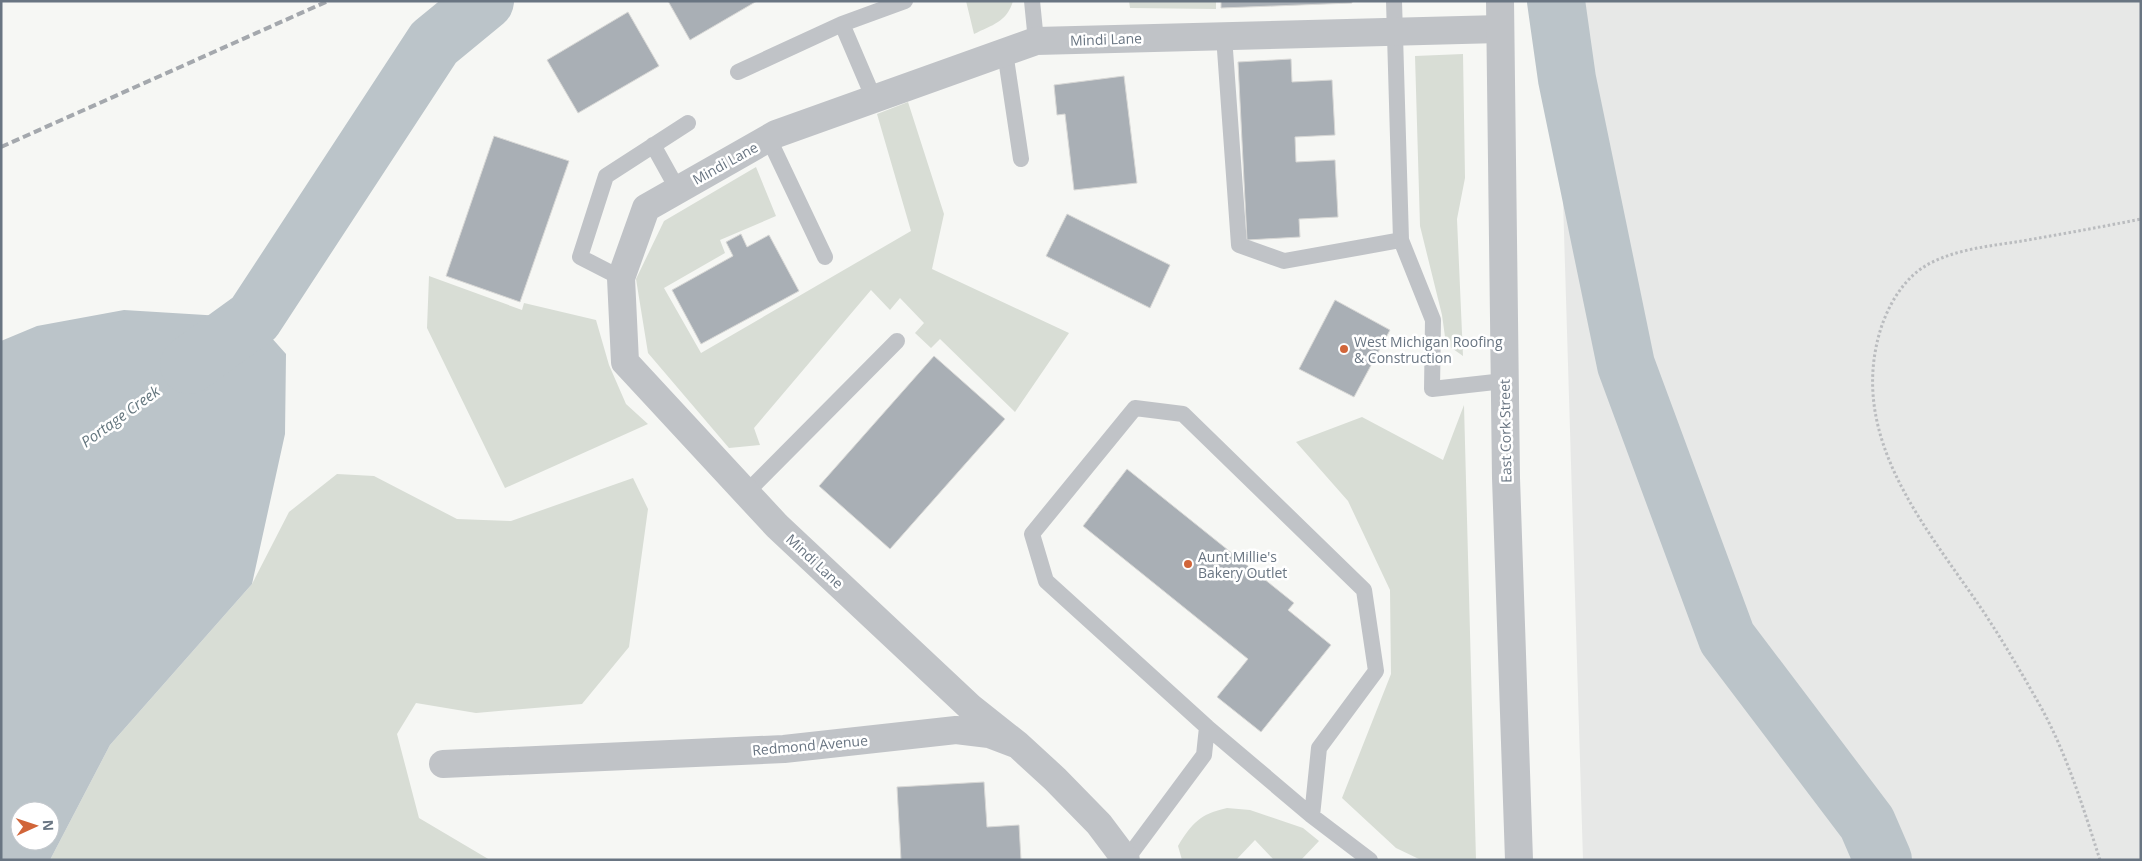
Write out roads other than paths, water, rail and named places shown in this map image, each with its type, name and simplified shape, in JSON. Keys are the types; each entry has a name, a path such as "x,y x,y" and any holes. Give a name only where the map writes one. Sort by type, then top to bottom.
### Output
{"street":[{"name":"East Cork Street","path":"1500,1 1506,478 1519,860"},
{"name":"Mindi Lane","path":"1018,745 970,707 777,526 625,362 620,278 646,208 776,134 1036,41 1500,29"},
{"name":"Redmond Avenue","path":"443,764 784,749 956,730 989,734 1018,745 1055,779 1099,824 1126,860"}],"lane":[{"path":"738,72 842,24 905,1"},
{"path":"1032,1 1036,41"},
{"path":"1394,1 1401,240 1433,320 1432,389 1504,381"},
{"path":"842,24 874,99"},
{"path":"1224,36 1239,245 1284,261 1401,240"},
{"path":"1005,52 1021,159"},
{"path":"620,278 580,257 606,176 688,123"},
{"path":"769,139 825,257"},
{"path":"653,146 678,190"},
{"path":"746,493 897,340"},
{"path":"1312,816 1319,748 1376,671 1364,590 1183,414 1135,408 1032,534 1046,581 1207,727 1312,816 1370,860"},
{"path":"1126,860 1204,755 1207,727"}],"water":[{"name":"Portage Creek","path":"124,310 254,318 286,354 285,434 252,584 110,745 60,841 60,801 10,801 10,851 55,851 50,860 1,860 1,341 37,326"}],"waterway":[{"path":"189,365 254,318 434,43 485,1"},
{"path":"1556,1 1567,79 1626,365 1727,638 1867,823 1883,860"}],"railway":[{"path":"1,147 328,1"}],"place":[{"name":"West Michigan Roofing & Construction","path":"1344,349"},
{"name":"Aunt Millie's Bakery Outlet","path":"1188,564"}]}
